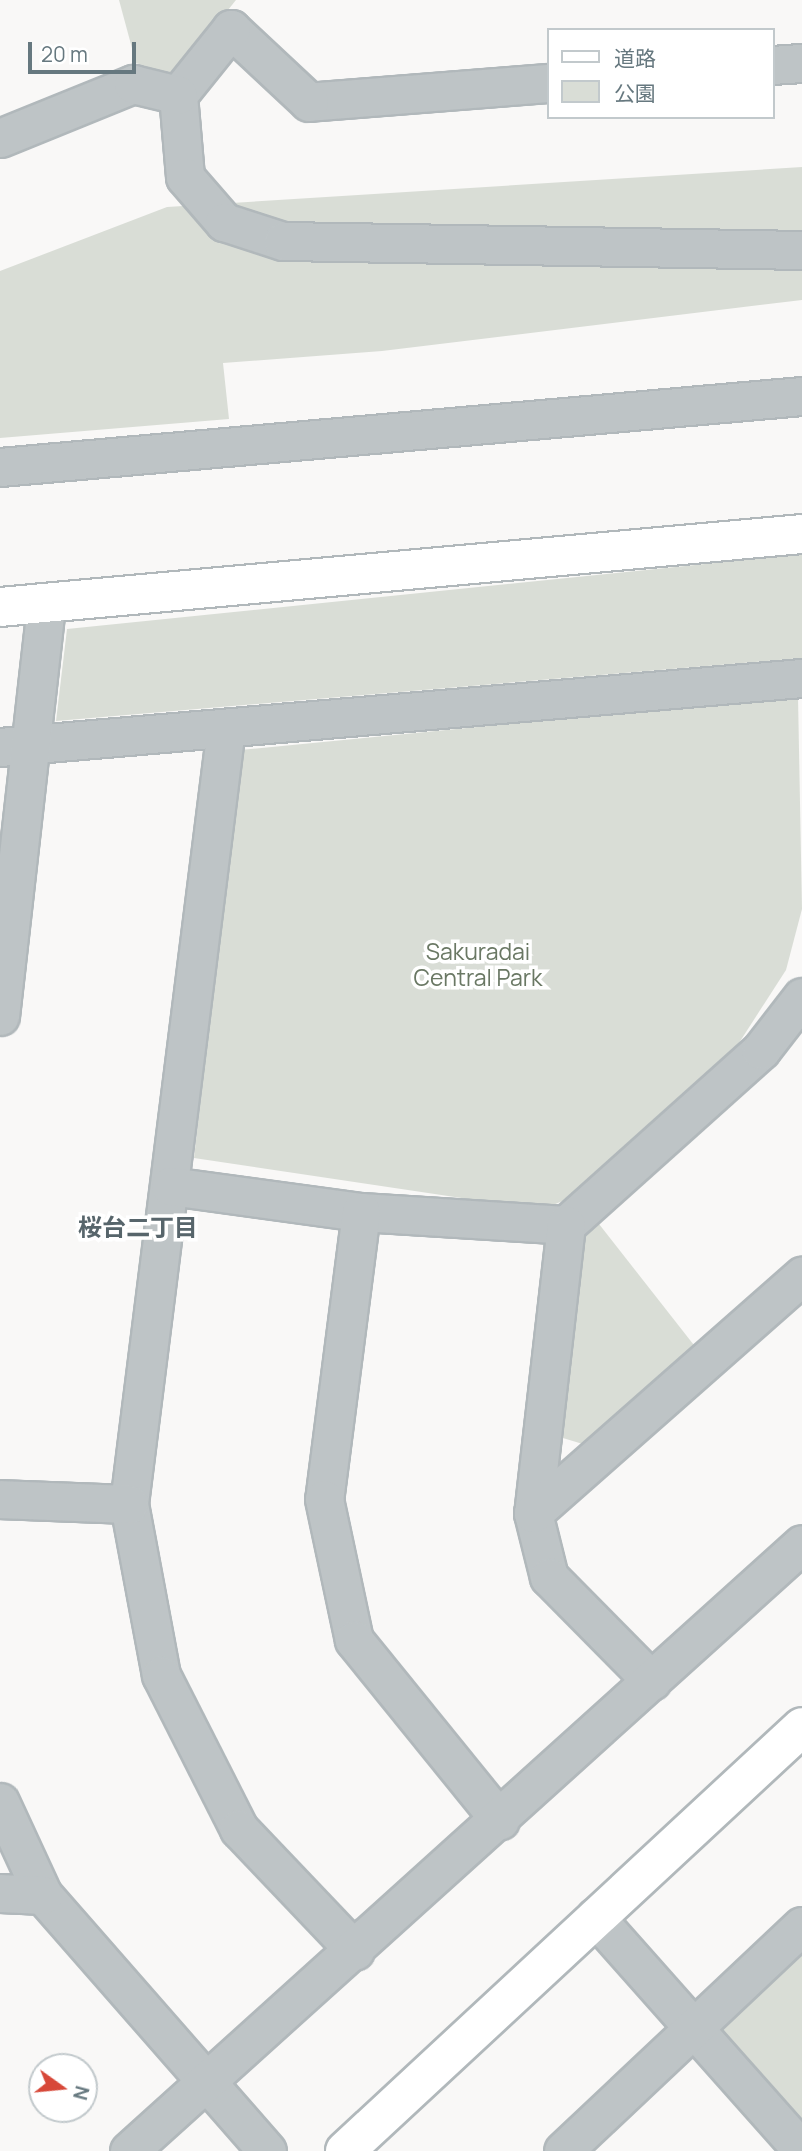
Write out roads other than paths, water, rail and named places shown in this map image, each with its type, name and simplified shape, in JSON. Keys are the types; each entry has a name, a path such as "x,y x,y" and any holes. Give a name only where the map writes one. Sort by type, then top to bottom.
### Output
{"street":[{"path":"546,83 309,102 231,29 178,95 185,177 224,222 283,242 802,250"},
{"path":"774,65 802,63"},
{"path":"0,138 133,84 178,95"},
{"path":"0,467 802,396"},
{"path":"0,607 802,534"},
{"path":"0,1016 17,745 46,604"},
{"path":"17,745 802,678"},
{"path":"226,729 129,1504 167,1687 239,1829 355,1951"},
{"path":"652,1681 549,1577 533,1514 566,1225 761,1050 801,993"},
{"path":"170,1186 362,1212 566,1225"},
{"path":"362,1212 324,1499 354,1640 500,1821"},
{"path":"533,1514 802,1276"},
{"path":"0,1499 129,1504"},
{"path":"129,2151 203,2081 355,1951 500,1821 802,1544"},
{"path":"345,2151 802,1727"},
{"path":"0,1802 43,1895 267,2151"},
{"path":"0,1893 43,1895"},
{"path":"595,1917 694,2032 802,2150"},
{"path":"564,2151 694,2032 802,1926"}],"district":[{"name":"桜台二丁目","path":"138,1227"}],"park label":[{"name":"Sakuradai Central Park","path":"478,964"}]}
